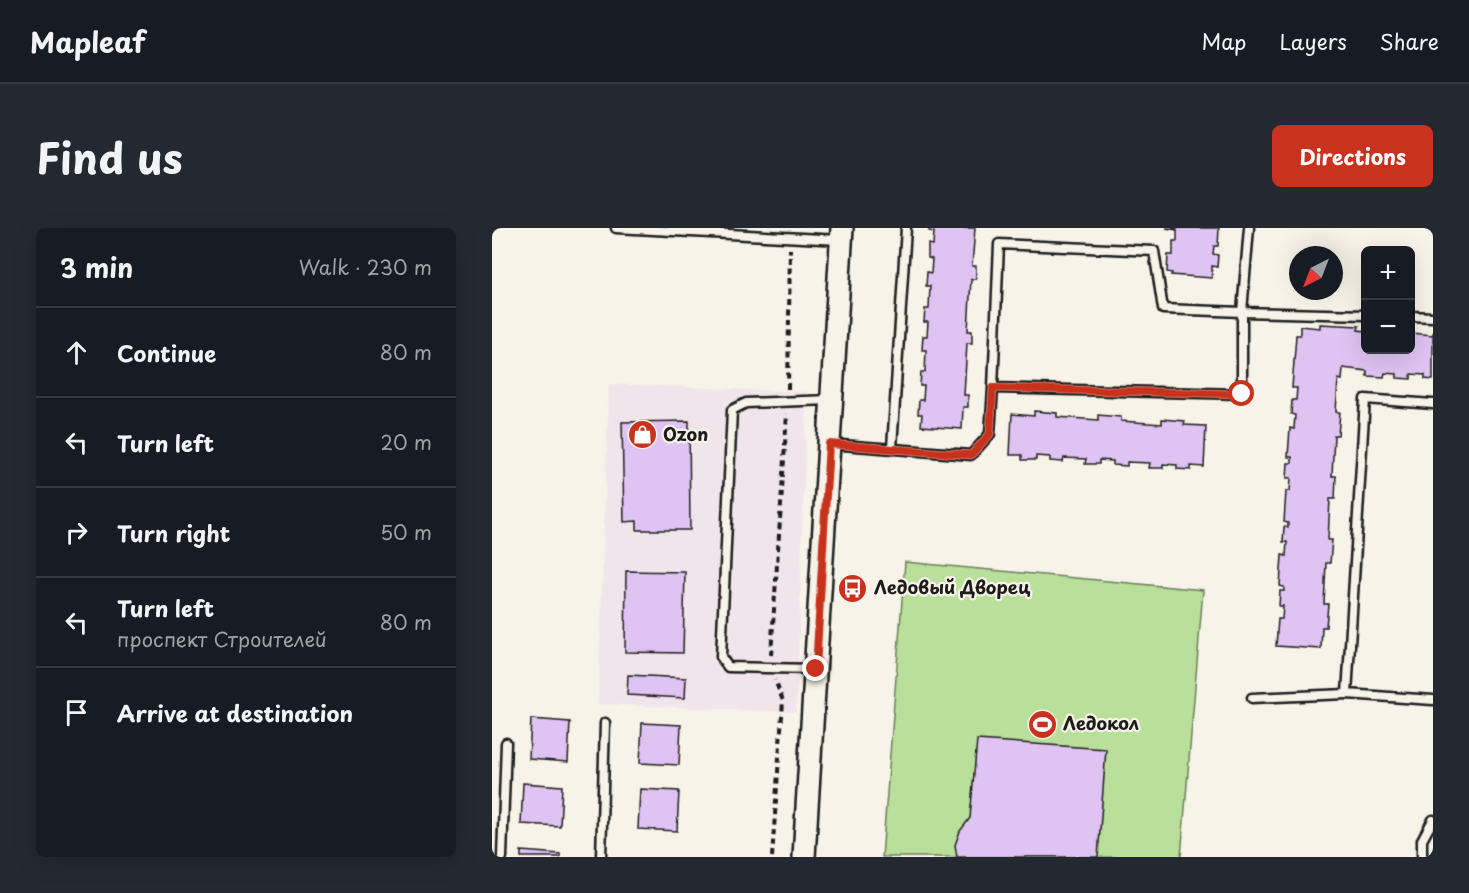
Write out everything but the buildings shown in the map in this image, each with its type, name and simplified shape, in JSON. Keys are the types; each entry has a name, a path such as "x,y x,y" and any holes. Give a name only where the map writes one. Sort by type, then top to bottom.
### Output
{"street":[{"path":"804,857 841,234"}],"lane":[{"path":"616,228 790,237 841,234"},
{"path":"892,448 906,228"},
{"path":"993,388 1242,394 1242,312 1249,228"},
{"path":"829,444 971,455 990,434 999,244 1154,251 1163,309 1361,315"},
{"path":"1415,316 1433,317"},
{"path":"1347,694 1365,399 1433,404"},
{"path":"816,669 728,667 721,657 732,410 746,403 831,400"},
{"path":"1252,698 1347,694 1433,700"},
{"path":"601,857 604,723"},
{"path":"502,857 506,743"},
{"path":"1422,857 1422,840 1433,820"}],"path":[{"path":"772,857 783,701 770,668 787,402 790,237"}],"shaded area":[{"path":"609,384 807,392 796,712 598,704"}],"green space":[{"name":"Ледокол","path":"905,562 1203,590 1181,857 882,857"}],"place":[{"name":"Ozon","path":"642,435"},
{"name":"Ледовый Дворец","path":"853,588"},
{"name":"Ледокол","path":"1042,724"}],"route":[{"path":"816,669 829,444 971,455 990,434 993,388 1242,394"}]}
